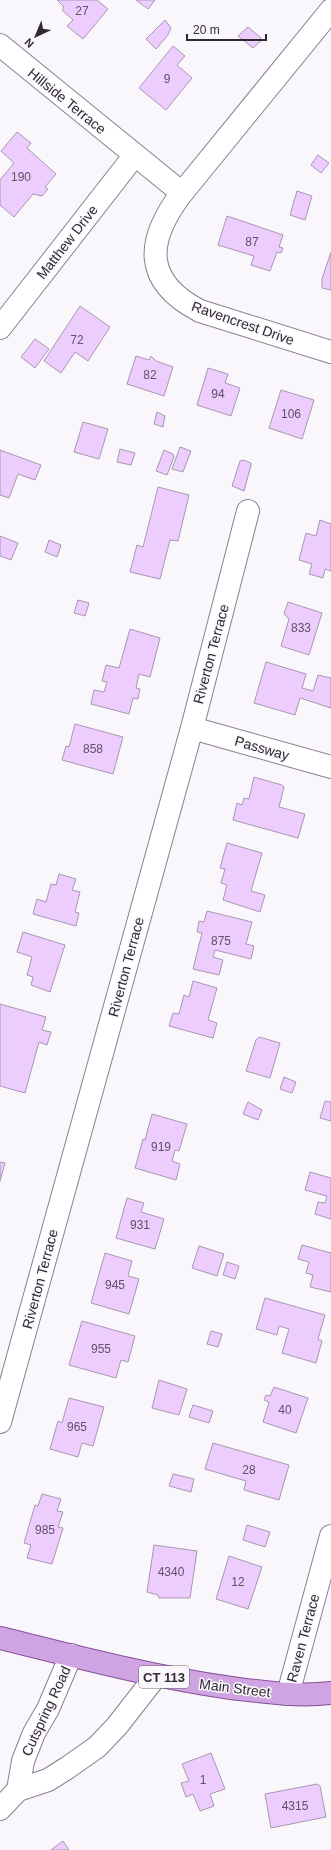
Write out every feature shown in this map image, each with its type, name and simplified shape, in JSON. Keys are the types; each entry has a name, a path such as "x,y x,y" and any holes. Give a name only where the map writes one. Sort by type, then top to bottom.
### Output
{"main road":[{"name":"Main Street","path":"0,1638 156,1676 210,1685 288,1694 331,1693"}],"street":[{"name":"Ravencrest Drive","path":"331,10 182,193 165,218 156,245 156,262 160,278 170,291 183,303 200,311 331,352"},
{"name":"Hillside Terrace","path":"0,45 134,156"},
{"path":"134,156 182,193"},
{"name":"Matthew Drive","path":"0,328 134,156"},
{"name":"Riverton Terrace","path":"0,1422 192,728 248,511"},
{"name":"Passway","path":"192,728 331,767"},
{"name":"Raven Terrace","path":"288,1694 331,1536"},
{"name":"Cutspring Road","path":"18,1790 23,1761 34,1733 48,1709 71,1655"},
{"path":"0,1809 18,1790 48,1780 68,1768 97,1747 117,1726 156,1676"}],"building":[{"path":"57,0 97,0 108,9 83,39 67,26 73,20 62,10 64,7"},
{"path":"136,0 155,0 148,9"},
{"path":"165,20 171,28 168,35 156,49 146,39"},
{"path":"248,27 260,37 261,41 253,48 238,36"},
{"path":"173,46 185,56 177,65 192,78 166,110 139,88"},
{"path":"17,132 31,143 27,148 56,174 45,187 48,189 42,196 33,194 14,217 0,205 0,180 14,163 1,151"},
{"path":"318,155 329,163 321,173 311,165"},
{"path":"297,191 312,196 305,220 290,215"},
{"path":"227,216 283,235 279,247 283,248 281,253 277,252 270,271 251,265 254,256 218,245"},
{"path":"331,252 331,290 322,288 322,279"},
{"path":"80,306 110,327 88,361 75,352 61,373 44,361"},
{"path":"35,339 49,349 35,368 21,357"},
{"path":"136,356 149,360 151,356 156,361 173,367 164,396 127,384"},
{"path":"208,368 228,374 225,383 240,388 231,416 197,405"},
{"path":"281,390 314,400 302,439 269,428"},
{"path":"157,412 165,416 163,427 154,424"},
{"path":"83,422 108,429 99,459 74,452"},
{"path":"180,447 191,451 183,472 172,469"},
{"path":"120,449 135,453 131,465 117,462"},
{"path":"0,450 41,465 35,480 18,474 9,498 0,495"},
{"path":"164,450 173,454 174,457 167,475 156,471"},
{"path":"243,460 251,463 244,491 232,486 240,461"},
{"path":"158,487 189,495 178,541 170,540 160,579 130,572 137,545 143,547"},
{"path":"320,520 331,524 331,571 325,569 323,578 309,574 312,564 299,560 306,533 316,536"},
{"path":"0,536 18,543 11,560 0,556"},
{"path":"49,540 61,545 57,557 45,552"},
{"path":"78,600 89,603 85,616 74,613"},
{"path":"288,602 322,613 309,655 281,646 289,619 284,614"},
{"path":"130,629 160,638 150,677 139,674 136,688 140,689 138,699 133,698 129,714 91,704 94,690 104,692 107,682 102,681 106,665 119,668"},
{"path":"266,662 306,674 302,688 313,691 318,675 331,678 331,708 300,698 295,715 254,703"},
{"path":"75,724 123,737 113,774 62,760 66,746 69,747"},
{"path":"254,777 282,785 284,787 279,807 305,814 298,838 233,820 237,803 242,805 244,798 249,799"},
{"path":"227,843 262,853 251,891 265,895 260,912 223,900 227,885 221,883 225,869 220,868"},
{"path":"59,874 76,879 72,890 80,892 75,912 79,913 76,926 33,914 37,899 46,902 51,884 56,885"},
{"path":"207,911 252,922 246,944 254,946 251,959 215,950 213,957 223,960 219,975 193,969 202,933 197,932 199,921 204,922"},
{"path":"23,932 65,945 50,992 31,985 33,977 27,975 32,957 17,952"},
{"path":"193,981 217,988 208,1020 217,1023 213,1038 169,1026 173,1013 179,1014 184,995 189,997"},
{"path":"0,1004 46,1017 42,1030 51,1032 47,1045 39,1042 25,1093 0,1086"},
{"path":"259,1037 280,1043 270,1078 246,1071 256,1040"},
{"path":"284,1077 296,1082 292,1093 280,1089"},
{"path":"325,1101 331,1102 331,1121 320,1118"},
{"path":"248,1102 262,1110 258,1120 243,1114"},
{"path":"152,1114 187,1124 179,1151 175,1150 172,1161 180,1164 176,1180 135,1168"},
{"path":"0,1162 5,1163 0,1181"},
{"path":"310,1172 331,1178 331,1219 315,1214 318,1202 325,1203 327,1196 305,1190"},
{"path":"127,1198 144,1203 141,1212 164,1219 155,1249 116,1238"},
{"path":"302,1245 331,1253 331,1292 310,1287 313,1275 306,1273 309,1262 298,1259"},
{"path":"199,1246 224,1254 217,1276 192,1268"},
{"path":"105,1253 132,1261 128,1276 139,1279 129,1314 91,1303"},
{"path":"227,1262 239,1266 235,1279 223,1275"},
{"path":"265,1298 325,1315 318,1339 322,1341 316,1363 282,1353 289,1329 279,1326 277,1335 256,1329"},
{"path":"82,1321 135,1336 128,1362 121,1360 116,1378 69,1365"},
{"path":"211,1331 222,1334 218,1347 207,1344"},
{"path":"159,1380 187,1389 179,1415 152,1408"},
{"path":"274,1387 308,1398 296,1433 263,1422 269,1402 264,1400 266,1395 270,1396"},
{"path":"69,1398 104,1407 93,1446 82,1443 78,1457 50,1449 58,1421 62,1423"},
{"path":"193,1405 213,1411 209,1423 189,1417"},
{"path":"213,1443 289,1465 279,1500 244,1490 246,1481 205,1469"},
{"path":"173,1474 194,1479 191,1492 169,1486"},
{"path":"42,1494 61,1499 57,1511 63,1512 58,1527 63,1528 52,1564 27,1558 31,1545 24,1543 35,1505 38,1506"},
{"path":"247,1525 270,1532 265,1547 243,1540"},
{"path":"154,1545 197,1551 190,1598 159,1598 158,1595 147,1592"},
{"path":"229,1556 262,1567 248,1609 216,1599"},
{"path":"211,1753 225,1789 210,1794 214,1806 200,1811 193,1794 186,1797 181,1783 189,1781 182,1764"},
{"path":"317,1784 320,1786 326,1817 271,1828 265,1794"},
{"path":"63,1841 69,1850 51,1850"}]}
